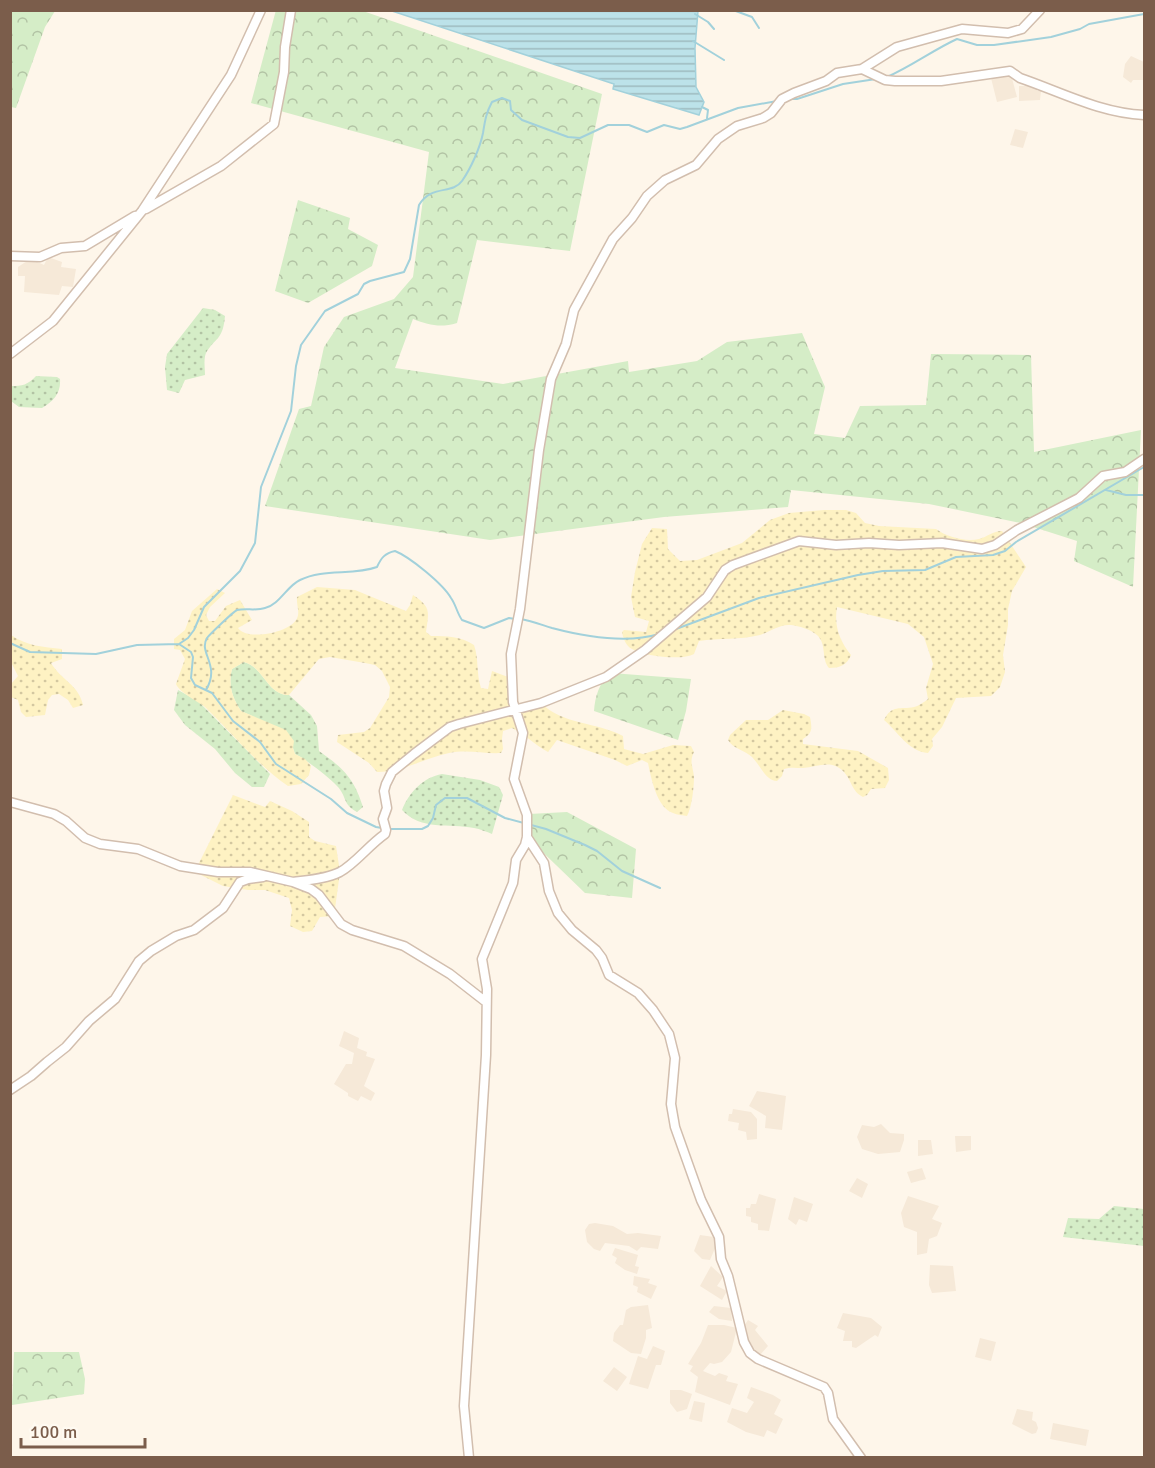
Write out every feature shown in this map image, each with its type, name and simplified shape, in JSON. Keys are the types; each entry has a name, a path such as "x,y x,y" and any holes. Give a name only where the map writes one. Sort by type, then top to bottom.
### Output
{"street":[{"path":"10,354 53,321 142,211 231,75 261,10"},
{"path":"10,256 40,257 61,248 85,246 221,166 274,124 284,72 285,47 291,10"},
{"path":"469,1458 464,1406 486,1055 486,1002 482,959 513,883 516,860 525,845 527,815 514,779 523,733 513,702 511,654 520,609 539,450 551,379 567,344 574,310 613,239 632,218 647,196 665,180 696,165 718,139 736,126 763,118 771,113 782,99 826,81 837,73 862,69 897,47 962,29 1008,33 1022,29 1040,10"},
{"path":"862,69 885,80 895,81 941,81 1010,71 1020,78 1097,107 1132,115 1144,115"},
{"path":"293,882 340,872 385,834 383,819 387,808 384,791 392,772 450,728 542,703 606,677 645,650 707,597 725,570 733,565 799,541 836,545 942,543 982,549 995,545 1017,530 1079,498 1103,476 1131,470 1144,459"},
{"path":"10,802 54,814 66,821 85,838 100,844 138,849 180,866 218,872 250,872 293,882 319,895 341,924 352,930 404,946 450,974 486,1002"},
{"path":"526,837 544,863 549,891 558,913 572,930 596,950 609,975 638,993 669,1034 675,1058 671,1104 675,1127 701,1200 719,1237 721,1259 728,1276 744,1342 750,1353 758,1359 824,1387 828,1393 833,1419 861,1458"},
{"path":"10,1090 66,1047 88,1021 115,999 139,961 151,951 176,936 194,930 223,908 240,882 269,876"}],"shaded area":[{"path":"1131,56 1144,62 1144,80 1133,80 1131,83 1123,77 1125,64"},
{"path":"1010,71 1017,97 997,102 990,74"},
{"path":"1019,86 1037,86 1037,91 1041,91 1040,100 1019,101"},
{"path":"1015,129 1028,132 1023,148 1010,145"},
{"path":"48,257 62,262 61,267 76,269 73,287 62,286 59,295 24,292 25,276 18,276 18,267 33,260 44,265"},
{"path":"344,1031 359,1038 357,1048 367,1052 366,1056 375,1059 364,1086 375,1093 371,1101 361,1096 358,1101 334,1084 346,1064 352,1064 354,1053 339,1046"},
{"path":"757,1091 786,1096 782,1130 765,1128 766,1116 749,1106"},
{"path":"733,1109 751,1112 757,1119 757,1139 747,1140 746,1132 738,1130 739,1123 728,1121"},
{"path":"881,1124 890,1133 904,1134 900,1152 878,1154 862,1149 857,1137 862,1125 874,1127"},
{"path":"955,1136 971,1136 971,1150 956,1152"},
{"path":"918,1140 931,1140 933,1154 918,1156"},
{"path":"922,1168 926,1179 911,1183 907,1172"},
{"path":"857,1178 868,1184 862,1198 849,1191"},
{"path":"759,1194 776,1199 769,1231 758,1230 758,1224 751,1222 751,1217 746,1216 746,1208 750,1208 751,1204 756,1204"},
{"path":"908,1196 939,1206 932,1219 942,1223 937,1236 929,1239 927,1253 917,1255 917,1232 904,1227 901,1213"},
{"path":"794,1197 813,1204 807,1222 799,1219 796,1225 788,1219"},
{"path":"589,1224 613,1226 627,1234 661,1236 658,1249 641,1247 637,1251 629,1246 605,1243 600,1251 594,1249 587,1242 585,1230"},
{"path":"700,1235 714,1237 716,1246 710,1260 702,1259 694,1251"},
{"path":"615,1248 638,1255 635,1266 639,1267 637,1274 615,1263 617,1258 612,1255"},
{"path":"930,1265 953,1266 956,1291 932,1293 929,1285"},
{"path":"711,1266 723,1277 717,1286 727,1291 722,1300 700,1286"},
{"path":"634,1276 650,1279 648,1283 657,1286 651,1299 637,1292 638,1287 633,1285"},
{"path":"648,1305 652,1328 646,1330 641,1354 631,1353 613,1341 614,1333 620,1325 623,1325 626,1310 631,1307"},
{"path":"714,1306 731,1308 732,1321 719,1319 709,1312"},
{"path":"843,1313 871,1318 882,1327 878,1337 875,1335 856,1348 852,1347 852,1341 843,1341 845,1331 837,1328"},
{"path":"748,1320 758,1326 755,1330 768,1346 760,1355 751,1348 752,1345 744,1337 746,1332 742,1329"},
{"path":"708,1325 737,1328 731,1352 722,1362 710,1363 703,1371 715,1376 719,1373 728,1376 726,1381 738,1384 730,1405 695,1392 698,1377 690,1371 693,1366 688,1364 701,1343"},
{"path":"980,1338 996,1342 991,1361 975,1357"},
{"path":"653,1346 665,1351 661,1365 656,1365 648,1389 629,1384 638,1356 647,1359"},
{"path":"614,1367 627,1377 617,1391 603,1381"},
{"path":"751,1387 781,1400 774,1414 783,1419 776,1434 767,1430 764,1437 746,1432 727,1422 732,1408 747,1413 754,1402 747,1398"},
{"path":"670,1390 681,1390 692,1394 687,1409 677,1412 670,1403"},
{"path":"694,1401 705,1403 702,1422 689,1419"},
{"path":"1017,1409 1033,1412 1032,1420 1036,1422 1038,1428 1036,1433 1032,1434 1012,1424"},
{"path":"1053,1423 1089,1430 1086,1446 1050,1439"}],"green space":[{"path":"276,10 363,11 602,94 570,251 477,240 457,323 435,325 413,319 395,368 503,384 628,361 629,372 697,361 727,342 802,333 825,387 814,434 845,438 860,406 926,405 931,354 1031,355 1034,452 1141,430 1133,587 1074,561 1077,541 1021,523 929,504 791,490 788,507 664,517 490,540 265,506 299,409 311,406 324,347 344,317 394,299 413,277 429,152 251,103"},
{"path":"10,11 55,11 45,27 16,108 11,107"},
{"path":"298,200 350,218 348,229 378,245 372,266 308,303 275,291"},
{"path":"203,308 215,310 225,316 221,333 206,353 205,375 185,380 179,393 167,390 165,367 167,354"},
{"path":"36,376 60,379 58,392 50,402 42,408 19,407 11,401 11,386 25,384"},
{"path":"244,662 256,669 276,691 289,695 311,715 317,726 319,751 347,774 356,788 363,807 357,812 349,806 340,790 328,778 295,754 293,748 252,716 241,711 233,696 230,680 232,669"},
{"path":"611,673 691,679 678,740 594,711 598,690"},
{"path":"178,690 198,701 270,774 264,787 252,787 235,773 215,749 185,725 174,710"},
{"path":"442,774 480,780 499,787 503,795 492,834 474,828 427,824 410,817 402,810 418,786 429,778"},
{"path":"567,812 636,849 632,898 585,893 527,837 529,814"},
{"path":"1114,1206 1144,1209 1144,1246 1063,1237 1068,1218 1099,1219"},
{"path":"14,1352 79,1352 85,1379 84,1394 12,1405"}],"sand":[{"path":"846,510 856,513 865,523 879,526 936,529 962,539 979,539 1002,531 1026,567 1012,591 1008,609 1003,655 1005,672 1000,687 991,696 956,698 942,727 932,739 933,746 928,753 909,745 884,720 893,710 916,706 928,699 926,688 933,664 924,637 908,624 837,607 838,632 851,655 845,664 833,668 829,668 825,660 822,643 817,635 804,628 791,625 752,637 699,641 694,654 681,657 645,654 626,644 622,632 624,630 646,632 649,621 635,617 631,597 642,544 652,528 667,529 668,549 680,561 697,560 742,543 770,520 789,513"},
{"path":"317,587 355,590 406,611 413,595 426,606 428,619 426,632 431,636 458,638 474,645 481,688 488,689 492,671 511,678 516,710 541,703 559,715 623,736 624,749 643,754 673,745 691,746 694,752 692,761 694,781 687,816 673,813 663,805 656,792 648,763 642,760 627,766 557,740 548,752 512,728 503,731 501,753 456,752 396,770 377,772 369,763 337,742 338,735 364,732 370,728 389,697 390,687 382,671 375,665 330,657 319,659 289,695 276,691 251,665 244,662 232,669 230,680 232,691 241,711 286,730 294,741 295,754 305,759 311,766 309,775 301,784 288,786 255,758 205,707 178,687 176,684 185,659 180,650 174,649 174,639 185,630 192,611 217,589 225,593 210,607 206,615 209,621 215,621 226,606 240,600 252,620 238,628 243,632 258,635 277,632 292,625 298,615 297,597"},
{"path":"11,635 29,644 62,649 62,659 51,663 78,692 83,705 73,708 68,700 59,694 52,695 48,700 45,715 26,717 21,712 18,700 11,697 11,684 18,676 11,662"},
{"path":"783,710 810,717 811,730 809,735 803,739 803,744 858,751 888,768 889,780 885,788 871,789 863,797 856,792 843,771 834,765 784,769 777,781 773,780 752,757 728,740 730,735 746,720 768,720"},
{"path":"233,795 265,807 270,801 292,811 309,822 309,837 315,841 336,846 340,872 334,916 320,917 312,931 303,932 290,926 292,910 289,898 265,890 223,886 199,874 196,869"}],"water":[{"path":"392,11 698,11 695,48 696,87 704,102 699,115 613,89 614,84"}],"waterway":[{"path":"733,10 752,17 759,28"},
{"path":"695,14 714,29"},
{"path":"887,77 957,39 977,45 994,45 1051,37 1080,29 1089,24 1144,14"},
{"path":"693,41 724,60"},
{"path":"788,99 797,99 843,84 876,79"},
{"path":"179,644 194,630 204,607 240,571 255,543 261,487 291,411 301,345 325,311 358,294 364,284 370,281 404,272 410,259 419,205 430,194 453,188 462,181 482,139 487,113 492,102 502,98 510,101 511,110 522,120 568,137 580,138 608,125 629,125 647,132 664,125 680,129 738,108 777,101"},
{"path":"702,107 708,110 707,118"},
{"path":"676,629 759,598 858,575 883,571 925,570 956,557 993,555 1005,551 1016,542 1144,467"},
{"path":"1106,490 1126,495 1144,495"},
{"path":"206,690 211,673 205,649 207,638 237,610 262,609 270,606 291,586 309,576 377,567 384,556 395,551 417,565 447,592 462,620 484,628 509,618 515,619"},
{"path":"521,619 565,631 606,638 633,639 659,634"},
{"path":"10,643 30,652 96,654 137,645 179,644 191,652 193,657 191,678 195,685 212,693 233,721 260,742 276,764 331,799 347,813 382,828"},
{"path":"388,829 422,829 428,826 433,818 436,805 445,798 467,798 505,818 546,829 585,845 597,851 622,871 660,888"}]}
